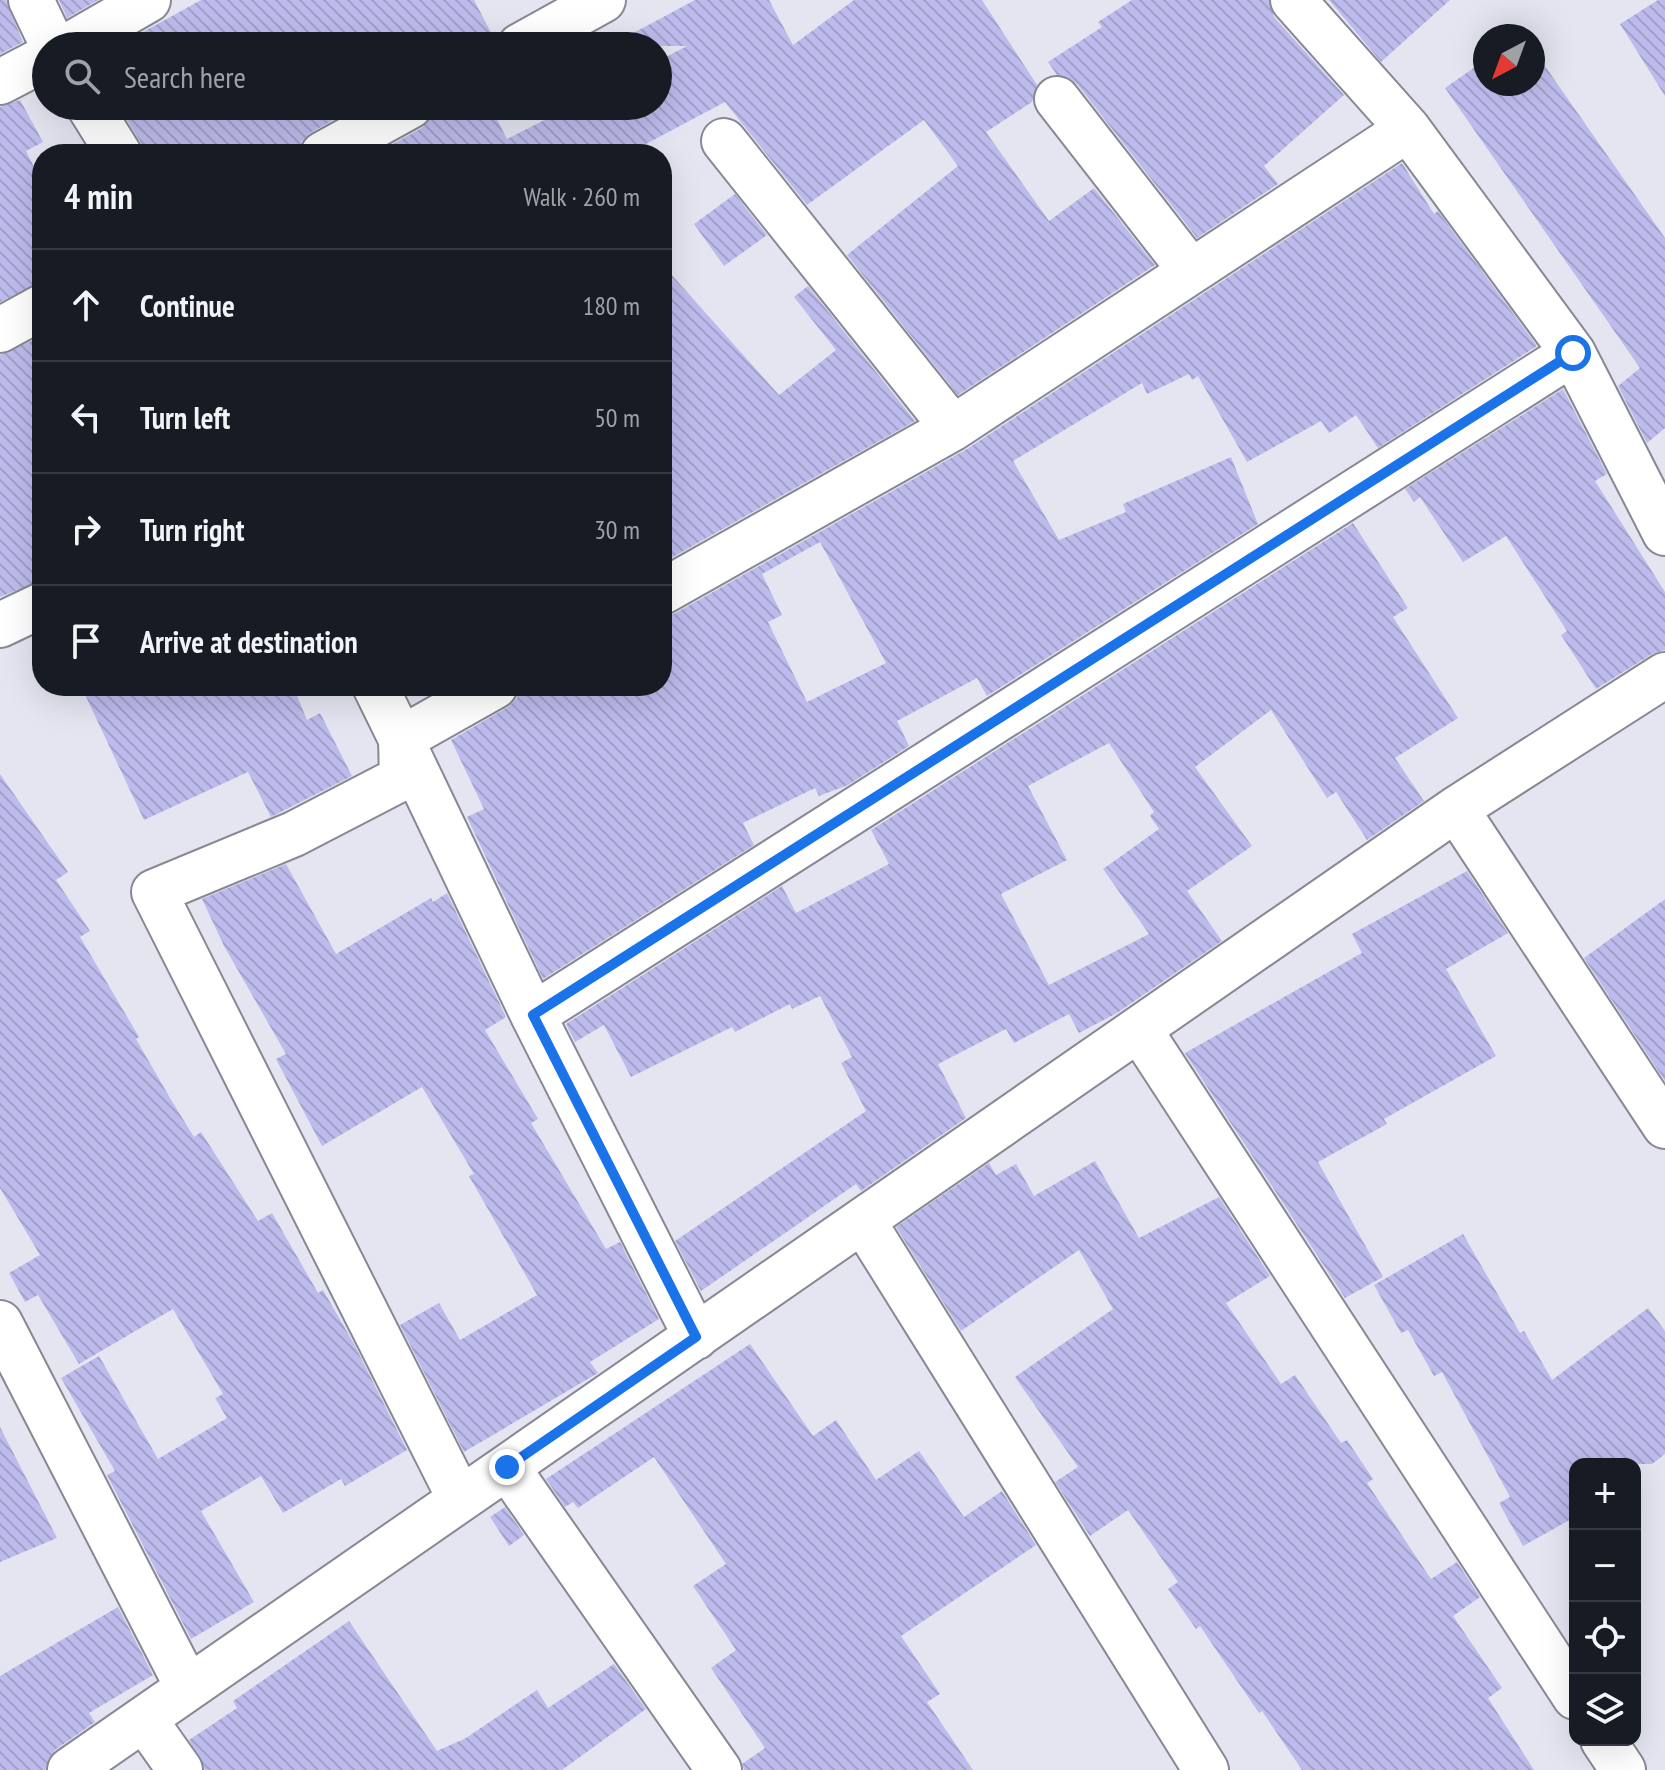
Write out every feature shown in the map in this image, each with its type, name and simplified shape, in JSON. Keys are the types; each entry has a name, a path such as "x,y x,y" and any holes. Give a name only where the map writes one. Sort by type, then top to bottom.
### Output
{"street":[{"path":"31,0 46,32"},
{"path":"92,32 148,0"},
{"path":"545,32 603,0"},
{"path":"1293,0 1408,129 1573,353 1665,533"},
{"path":"0,82 32,65"},
{"path":"1057,99 1191,271"},
{"path":"98,120 113,144"},
{"path":"341,144 385,120"},
{"path":"672,586 953,428 1408,129"},
{"path":"724,141 953,428"},
{"path":"0,330 32,312"},
{"path":"533,1015 1573,353"},
{"path":"0,625 32,610"},
{"path":"70,1770 1456,809 1665,675"},
{"path":"380,696 533,1015 696,1337"},
{"path":"401,739 477,696"},
{"path":"401,739 402,778 294,834 154,892 460,1499"},
{"path":"1456,809 1665,1126"},
{"path":"1139,1029 1569,1688"},
{"path":"863,1221 1206,1770"},
{"path":"0,1323 188,1688"},
{"path":"507,1467 719,1770"},
{"path":"144,1719 180,1770"},
{"path":"1607,1746 1623,1770"}],"building":[{"path":"0,0 6,0 23,42 0,54"},
{"path":"59,0 98,0 67,18"},
{"path":"201,0 474,0 491,32 143,32"},
{"path":"695,0 769,0 793,45 854,0 982,0 1037,85 1032,102 986,132 1049,221 1094,188 1155,265 958,395 847,255 958,166 924,120 807,205 725,102 646,144 393,144 422,128 427,120 497,120 507,139 544,120 672,120 672,54 687,46 672,46 672,32 635,32"},
{"path":"1132,0 1269,0 1274,17 1344,95 1264,166 1278,184 1197,238 1077,84 1057,75 1048,62 1102,27 1098,22"},
{"path":"1329,0 1450,0 1381,62"},
{"path":"1658,0 1665,0 1665,96 1620,24"},
{"path":"1545,66 1665,238 1665,428 1647,443 1618,386 1640,368 1445,88 1473,68 1473,96 1545,96"},
{"path":"20,100 43,142 32,144 32,148 26,151 32,163 32,287 0,302 0,107"},
{"path":"127,120 333,120 310,133 300,144 141,144"},
{"path":"1402,163 1434,214 1438,211 1537,346 1378,448 1356,415 1329,433 1321,421 1247,462 1198,376 1192,380 1189,374 1147,394 1142,383 1013,461 1059,540 1126,512 1123,504 1231,457 1258,524 987,696 977,678 897,721 909,746 848,785 819,796 815,788 743,823 754,845 543,979 467,817 484,809 451,740 508,707 518,696 672,696 674,614 967,449","holes":["820,542 886,663 807,702 768,622 782,615 762,574"]},
{"path":"735,194 767,235 724,266 694,224"},
{"path":"672,275 779,395 836,350 794,297 808,286 915,421 672,557"},
{"path":"32,341 32,584 0,597 0,355"},
{"path":"1563,389 1607,474 1595,481 1665,592 1665,650 1652,654 1596,689 1561,635 1567,631 1506,536 1463,562 1420,497 1414,502 1405,489"},
{"path":"1353,523 1408,608 1393,617 1458,718 1395,758 1424,801 1367,840 1336,792 1327,798 1271,710 1195,767 1252,846 1187,891 1222,941 1117,1013 1079,1033 1069,1014 1014,1043 1006,1029 938,1064 966,1118 861,1191 856,1184 701,1291 675,1241 866,1111 841,1063 852,1057 820,996 792,1009 790,1004 735,1032 732,1027 631,1077 604,1025 575,1042 566,1024 782,886 796,913 889,864 871,830","holes":["1109,743 1154,812 1150,816 1159,829 1103,869 1149,934 1049,985 1001,894 1067,860 1028,786"]},
{"path":"86,696 297,696 307,720 320,713 352,776 271,817 248,772 144,820"},
{"path":"0,774 68,872 56,880 90,931 80,937 139,1037 136,1039 170,1098 194,1137 201,1132 258,1221 272,1213 318,1293 323,1290 353,1342 407,1450 345,1486 341,1479 283,1513 261,1476 201,1511 254,1602 191,1639 107,1475 115,1471 61,1378 99,1356 158,1459 227,1418 215,1398 223,1394 173,1309 79,1364 38,1295 25,1302 9,1273 40,1255 0,1188"},
{"path":"286,864 336,954 431,898 433,902 447,893 506,1017 485,1030 538,1119 531,1123 606,1249 620,1242 659,1319 590,1362 598,1373 464,1452 400,1325 439,1303 460,1340 537,1295 469,1176 474,1174 422,1087 322,1146 276,1059 286,1054 224,946 202,899"},
{"path":"1467,871 1508,933 1446,969 1496,1056 1384,1119 1387,1124 1318,1162 1383,1277 1345,1298 1185,1053 1362,953 1352,934"},
{"path":"1665,899 1665,1081 1584,958"},
{"path":"1095,1161 1139,1238 1219,1197 1270,1276 1226,1303 1281,1384 1295,1375 1341,1443 1347,1440 1373,1479 1367,1483 1431,1579 1457,1562 1480,1597 1453,1616 1502,1688 1488,1698 1534,1770 1302,1770 1200,1626 1196,1629 1168,1589 1178,1582 1128,1510 1090,1536 1055,1482 1078,1467 1015,1377 1113,1309 1079,1250 961,1331 896,1227 989,1163 996,1175 1016,1164 1034,1196"},
{"path":"1463,1234 1520,1333 1524,1331 1552,1380 1648,1308 1665,1331 1665,1454 1652,1464 1641,1464 1641,1458 1569,1458 1569,1520 1523,1546 1499,1503 1510,1497 1442,1372 1434,1376 1408,1330 1401,1333 1374,1285"},
{"path":"750,1344 813,1436 836,1420 876,1480 919,1451 964,1517 1002,1491 1036,1545 901,1636 940,1694 927,1702 973,1770 744,1770 742,1764 765,1748 711,1668 736,1650 693,1586 726,1564 654,1457 578,1508 573,1502 565,1507 546,1479"},
{"path":"0,1427 57,1538 0,1562"},
{"path":"505,1507 524,1535 509,1546 490,1517"},
{"path":"118,1607 153,1675 89,1713 95,1722 55,1750 45,1770 0,1770 0,1676"},
{"path":"349,1621 437,1751 466,1738 537,1690 548,1708 614,1664 646,1709 562,1770 205,1770 189,1740 237,1708 233,1701"}],"route":[{"path":"507,1467 696,1337 533,1015 1573,353"}]}
